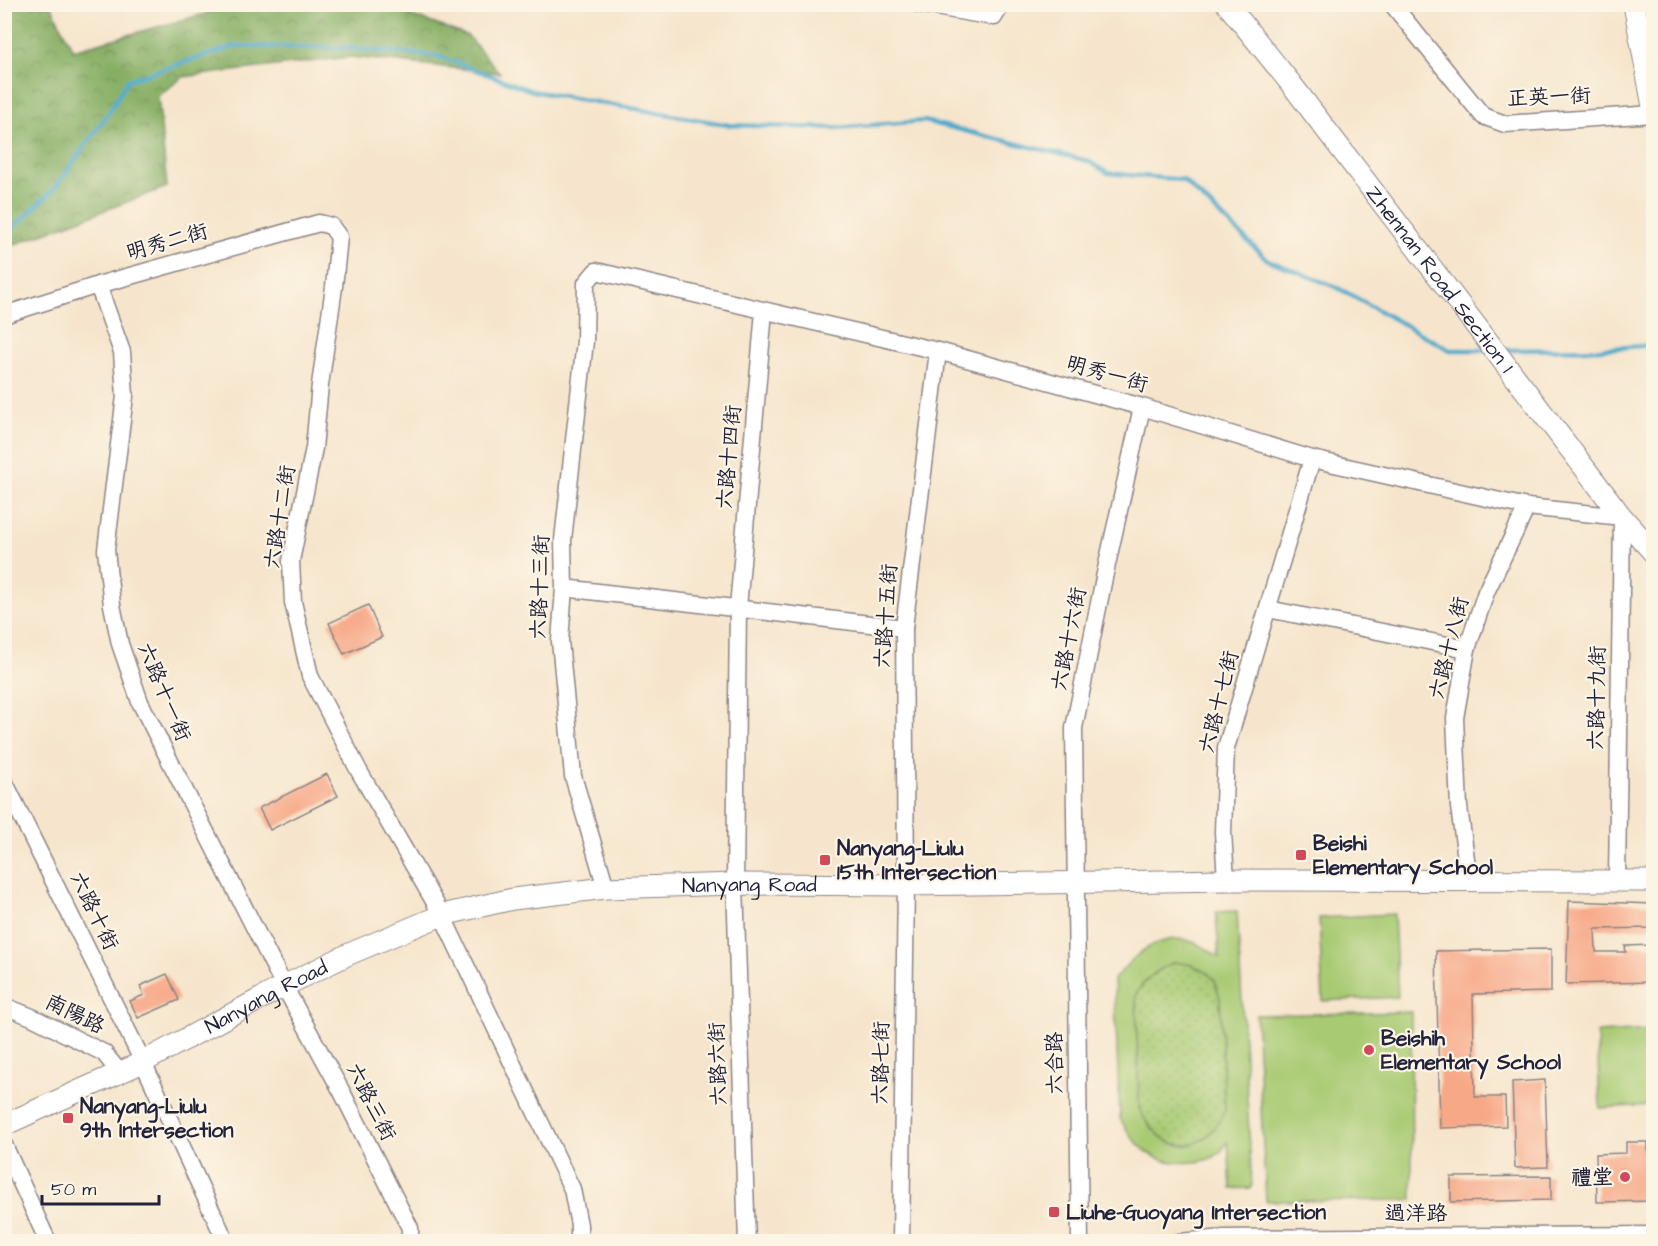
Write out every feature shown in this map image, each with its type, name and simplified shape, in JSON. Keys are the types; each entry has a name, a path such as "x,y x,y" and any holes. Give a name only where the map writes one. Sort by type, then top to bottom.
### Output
{"street":[{"path":"918,4 994,16 1002,4"},
{"name":"Zhennan Road Section 1","path":"1227,4 1292,85 1622,517 1653,553"},
{"name":"正英一街","path":"1392,4 1483,116 1505,124 1653,113"},
{"path":"1634,4 1653,113"},
{"name":"明秀二街","path":"4,315 98,285 319,223 331,226 339,237"},
{"name":"六路十二街","path":"339,237 314,448 291,561 293,602 310,676 359,771 442,915"},
{"name":"明秀一街","path":"586,283 596,271 938,351 1142,407 1312,459 1527,507 1622,517"},
{"name":"六路十三街","path":"586,283 585,341 563,540 564,588 560,641 573,776 606,888"},
{"name":"六路十一街","path":"98,285 122,352 125,396 106,550 112,605 120,644 140,702 284,986"},
{"name":"六路十四街","path":"735,884 738,608 764,311"},
{"name":"六路十五街","path":"906,885 904,627 938,351"},
{"name":"六路十六街","path":"1076,883 1074,728 1142,407"},
{"name":"六路十七街","path":"1226,880 1223,832 1226,748 1312,459"},
{"name":"六路十八街","path":"1469,881 1459,807 1455,718 1467,649 1486,592 1527,507"},
{"name":"六路十九街","path":"1617,880 1622,517"},
{"path":"564,588 904,627"},
{"path":"1268,609 1467,649"},
{"name":"六路十街","path":"4,781 143,1062"},
{"name":"Nanyang Road","path":"4,1125 143,1062 284,986 349,954 442,915 513,899 606,888 735,884 906,885 1226,880 1653,880"},
{"name":"六合路","path":"1076,883 1080,1242"},
{"name":"六路六街","path":"735,884 747,1242"},
{"name":"六路七街","path":"901,1242 906,885"},
{"path":"442,915 572,1189 579,1225 579,1242"},
{"name":"六路三街","path":"284,986 410,1228 410,1242"},
{"name":"南陽路","path":"4,1006 32,1017 104,1053 119,1072"},
{"path":"143,1062 226,1242"},
{"path":"4,1145 48,1242"},
{"name":"過洋路","path":"1179,1242 1225,1238 1577,1238 1653,1235"}],"green space":[{"path":"5,4 51,5 73,50 237,5 382,5 468,36 500,73 351,57 183,77 158,96 167,187 5,248"},
{"path":"1237,911 1252,1188 1231,1189 1228,1142 1222,1150 1207,1160 1179,1163 1168,1161 1158,1158 1141,1147 1126,1130 1120,1119 1114,979 1141,952 1163,941 1188,940 1219,957 1216,912","holes":["1175,962 1192,965 1205,971 1215,980 1220,998 1225,1111 1215,1127 1204,1138 1193,1144 1182,1145 1170,1142 1159,1135 1139,1109 1136,994 1152,975 1163,968"]},
{"path":"1394,914 1398,997 1323,1001 1319,918"},
{"path":"1175,962 1192,965 1205,971 1215,980 1220,998 1225,1111 1215,1127 1204,1138 1193,1144 1182,1145 1170,1142 1159,1135 1139,1109 1136,994 1152,975"},
{"path":"1411,1012 1412,1200 1266,1201 1256,1015"},
{"path":"1653,1030 1653,1105 1600,1108 1597,1033"}],"building":[{"path":"368,605 382,637 344,654 329,623"},
{"path":"327,774 338,796 270,830 259,808"},
{"path":"1569,901 1654,904 1654,928 1595,929 1596,952 1626,952 1625,946 1654,945 1654,982 1566,984"},
{"path":"1551,949 1551,992 1473,994 1475,1097 1505,1097 1506,1126 1440,1128 1436,951"},
{"path":"167,974 179,1000 138,1018 130,1001 144,995 140,986"},
{"path":"1545,1080 1548,1167 1515,1168 1512,1082"},
{"name":"禮堂","path":"1626,1142 1648,1142 1648,1154 1654,1154 1654,1201 1597,1202 1596,1154 1626,1153"},
{"path":"1551,1176 1551,1200 1451,1202 1451,1177"}],"waterway":[{"path":"4,229 14,227 54,189 107,115 128,80 236,46 347,48 438,56 532,91 729,125 835,128 924,121 1088,161 1108,173 1183,180 1268,260 1338,288 1450,350 1486,350"},
{"path":"1503,350 1602,349 1654,345"}],"place":[{"name":"Beishi Elementary School","path":"1301,855"},
{"name":"Nanyang-Liulu 15th Intersection","path":"825,860"},
{"name":"Beishih Elementary School","path":"1369,1050"},
{"name":"Nanyang-Liulu 9th Intersection","path":"68,1118"},
{"name":"禮堂","path":"1625,1177"},
{"name":"Liuhe-Guoyang Intersection","path":"1054,1212"}]}
